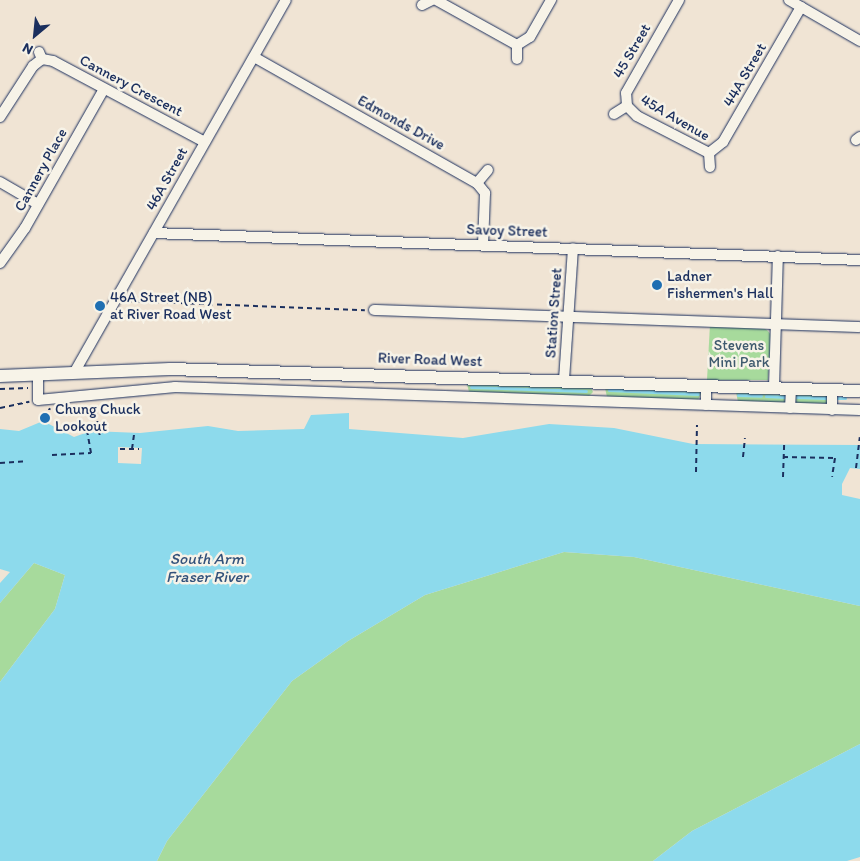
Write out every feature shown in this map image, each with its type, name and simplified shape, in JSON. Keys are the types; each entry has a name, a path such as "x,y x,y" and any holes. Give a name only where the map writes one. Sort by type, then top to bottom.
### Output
{"main road":[{"name":"River Road West","path":"0,376 38,381 74,373 170,369 599,381 859,391"}],"street":[{"name":"46A Street","path":"74,373 286,0"},
{"path":"436,0 517,45"},
{"path":"517,45 530,37 551,0"},
{"name":"45 Street","path":"627,106 626,93 679,0"},
{"path":"789,0 860,41"},
{"name":"44A Street","path":"710,153 723,142 801,7"},
{"path":"517,45 517,59"},
{"name":"Cannery Crescent","path":"0,117 41,56 205,142"},
{"name":"Edmonds Drive","path":"254,57 477,182"},
{"name":"Cannery Place","path":"0,263 38,204 104,89"},
{"path":"614,114 627,106"},
{"name":"45A Avenue","path":"627,106 637,116 710,153"},
{"path":"710,153 710,167"},
{"path":"483,245 485,193 477,182 488,170"},
{"path":"0,182 38,204"},
{"name":"Savoy Street","path":"154,233 860,260"},
{"name":"Station Street","path":"564,380 573,248"},
{"path":"774,387 778,256"},
{"path":"374,310 860,327"},
{"path":"38,381 38,400 174,387 732,405 832,410 859,409 859,391"},
{"path":"599,381 599,401"},
{"path":"706,385 706,405"},
{"path":"732,405 733,386"},
{"path":"790,408 791,388"},
{"path":"832,390 832,410"}],"path":[{"path":"127,301 374,310"},
{"path":"0,389 38,381"},
{"path":"0,408 38,400"},
{"path":"45,418 50,409"},
{"path":"96,412 100,437"},
{"path":"52,455 91,453 86,424"},
{"path":"696,472 697,425"},
{"path":"87,429 99,429"},
{"path":"132,449 134,434"},
{"path":"856,468 860,437"},
{"path":"743,457 745,438"},
{"path":"783,477 784,442"},
{"path":"120,449 138,449"},
{"path":"783,457 834,458 832,477"},
{"path":"0,463 26,462"}],"green space":[{"name":"Stevens Mini Park","path":"710,324 764,328 768,331 771,335 768,380 707,380"},
{"path":"467,384 591,388 593,392 589,396 469,392"},
{"path":"605,388 700,392 701,394 698,400 607,397"},
{"path":"736,392 785,395 786,398 785,403 738,402"},
{"path":"795,395 827,395 828,404 796,403"},
{"path":"564,552 634,557 860,606 860,744 692,831 653,861 157,861 167,841 292,681 348,641 425,595"},
{"path":"34,563 65,575 55,609 0,682 0,603"}],"water":[{"name":"South Arm Fraser River","path":"349,413 349,429 463,438 549,424 614,428 693,444 860,445 860,606 634,557 564,552 425,595 348,641 292,681 167,841 157,861 0,861 0,682 55,609 65,575 34,563 0,603 0,583 10,572 0,569 0,429 19,431 43,421 74,437 91,431 140,433 208,426 238,431 304,429 311,415"},
{"path":"860,744 860,857 847,861 653,861 692,831"}],"pier":[{"path":"118,447 142,448 141,464 118,463"},
{"path":"850,468 860,469 860,499 842,495 842,484"}],"waterway":[{"path":"471,387 586,391"},
{"path":"609,390 698,394"},
{"path":"738,395 761,396"},
{"path":"766,396 785,397"},
{"path":"797,397 825,398"},
{"path":"838,398 845,398"}],"place":[{"name":"Ladner Fishermen's Hall","path":"657,285"},
{"name":"46A Street (NB) at River Road West","path":"100,306"},
{"name":"Chung Chuck Lookout","path":"45,418"}]}
